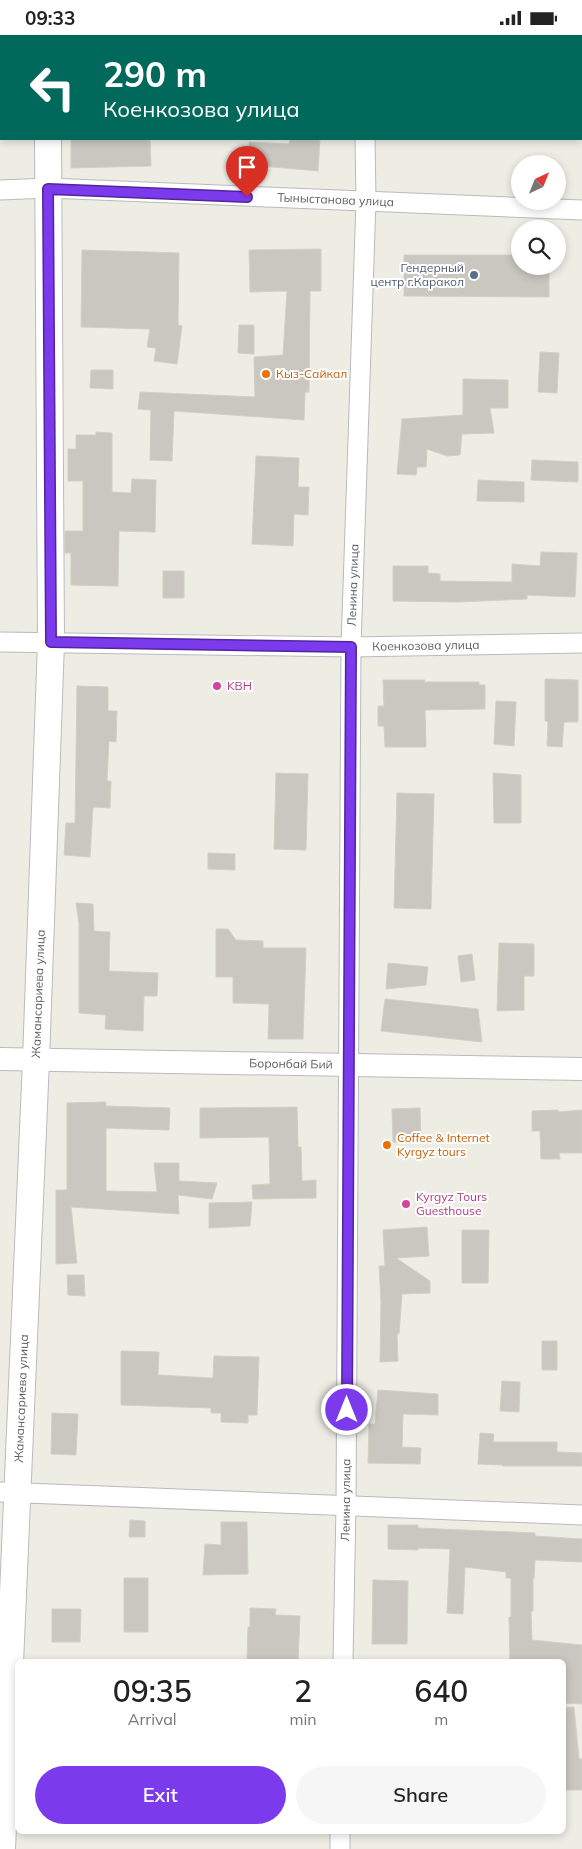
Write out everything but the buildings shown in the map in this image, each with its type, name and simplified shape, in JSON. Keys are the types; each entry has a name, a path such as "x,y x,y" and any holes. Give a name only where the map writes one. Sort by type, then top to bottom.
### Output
{"main road":[{"name":"Жамансариева улица","path":"2,1849 8,1493 36,1060 51,642 48,140"}],"street":[{"name":"Ленина улица","path":"343,1659 346,1506 351,647 366,201 365,140"},
{"name":"Тыныстанова улица","path":"0,190 48,189 582,209"},
{"name":"Коенкозова улица","path":"0,641 351,647 582,643"},
{"name":"Боронбай Бий","path":"0,1059 582,1069"},
{"path":"8,1493 582,1515"},
{"path":"340,1834 340,1849"}],"place":[{"name":"Гендерный центр г.Каракол","path":"474,275"},
{"name":"Кыз-Сайкал","path":"266,374"},
{"name":"KBH","path":"217,686"},
{"name":"Coffee & Internet Kyrgyz tours","path":"387,1145"},
{"name":"Kyrgyz Tours Guesthouse","path":"406,1204"}],"route":[{"path":"247,197 48,189 51,642 351,647 347,1410"}]}
